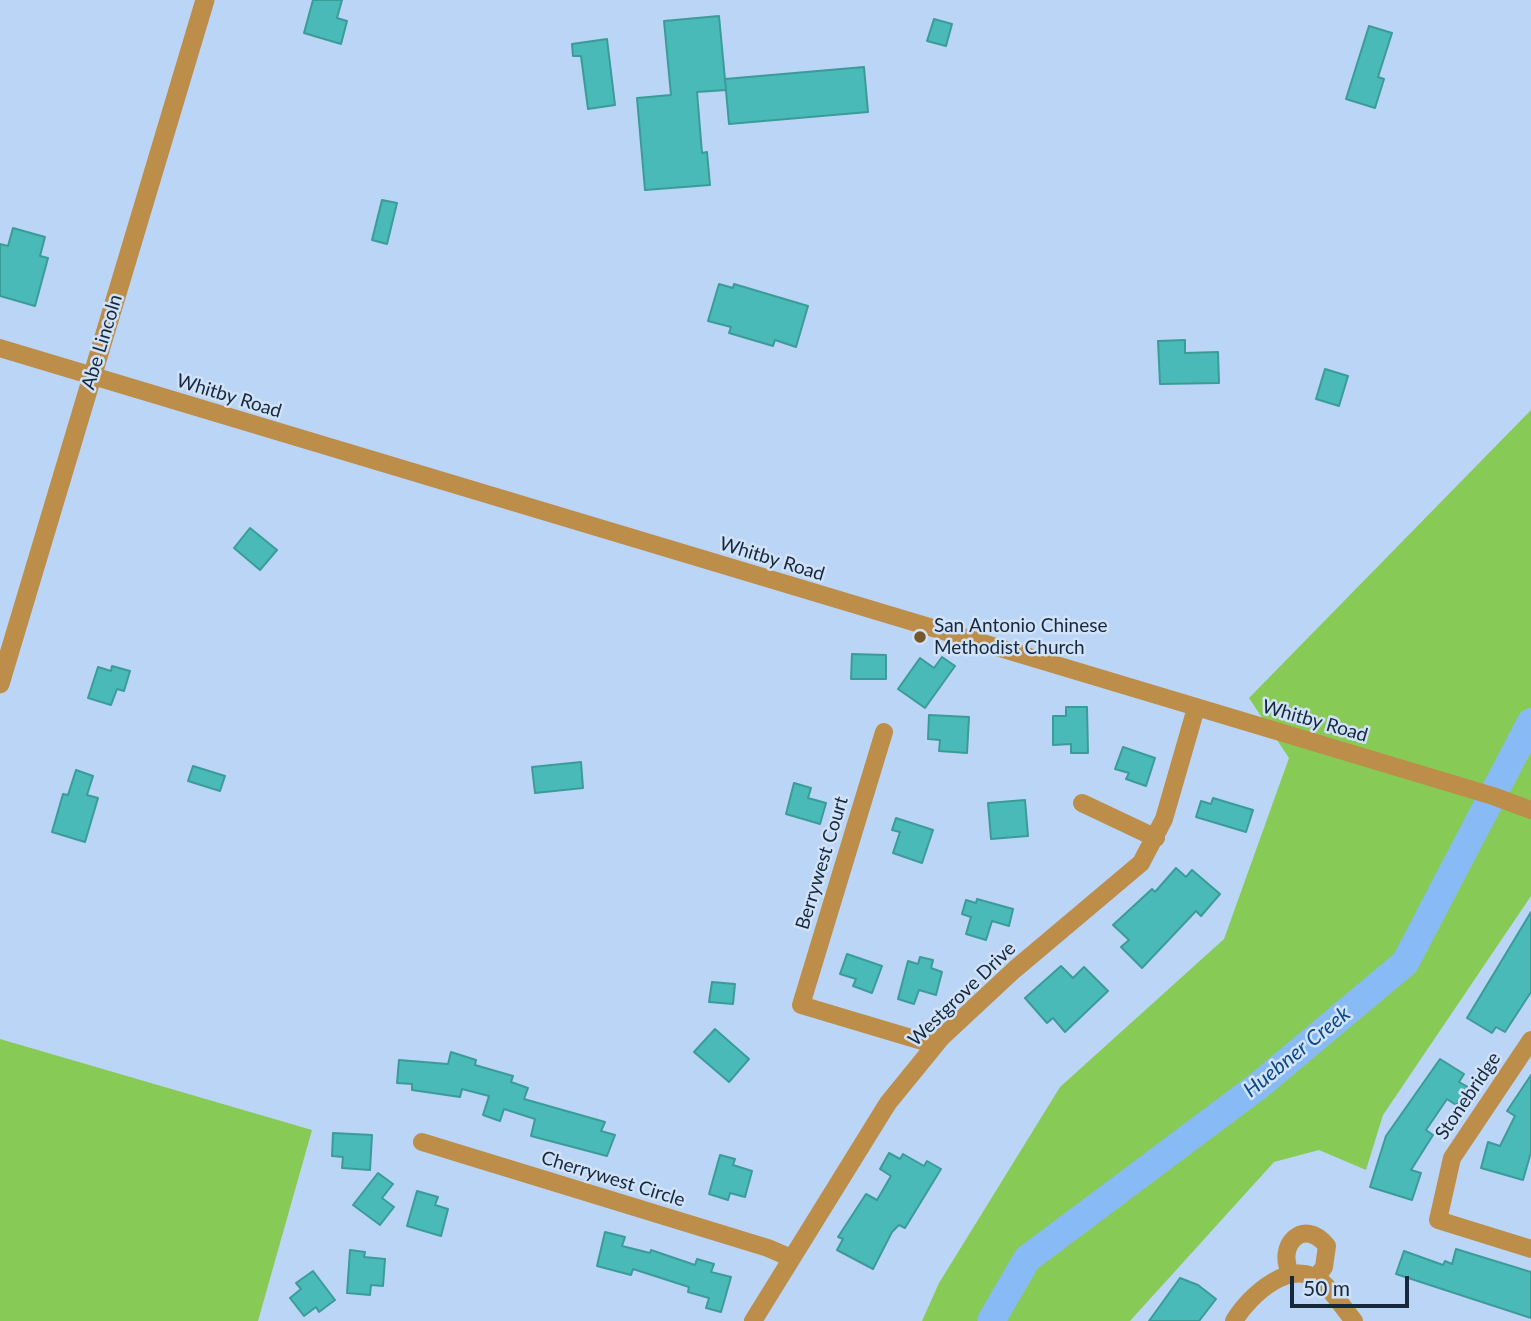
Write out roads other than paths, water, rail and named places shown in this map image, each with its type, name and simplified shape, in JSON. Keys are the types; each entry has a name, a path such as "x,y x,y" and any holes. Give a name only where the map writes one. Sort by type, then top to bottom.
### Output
{"street":[{"name":"Abe Lincoln","path":"0,684 205,0"},
{"name":"Whitby Road","path":"0,348 1433,778 1531,810"},
{"name":"Westgrove Drive","path":"753,1321 888,1103 934,1045 1014,970 1140,863 1156,838 1196,709"},
{"name":"Berrywest Court","path":"884,732 801,1005 934,1045"},
{"path":"1082,803 1156,838"},
{"name":"Stonebridge","path":"1531,1040 1452,1158 1438,1220 1531,1249"},
{"name":"Cherrywest Circle","path":"422,1142 768,1248 791,1258"},
{"path":"1291,1274 1285,1259 1293,1238 1302,1233 1313,1234 1327,1245 1328,1256 1315,1278"},
{"path":"1234,1321 1252,1298 1276,1280 1291,1274 1315,1278 1354,1321"}],"waterway":[{"name":"Huebner Creek","path":"991,1321 1027,1259 1258,1086 1405,963 1531,722"}],"place":[{"name":"San Antonio Chinese Methodist Church","path":"920,637"}]}
